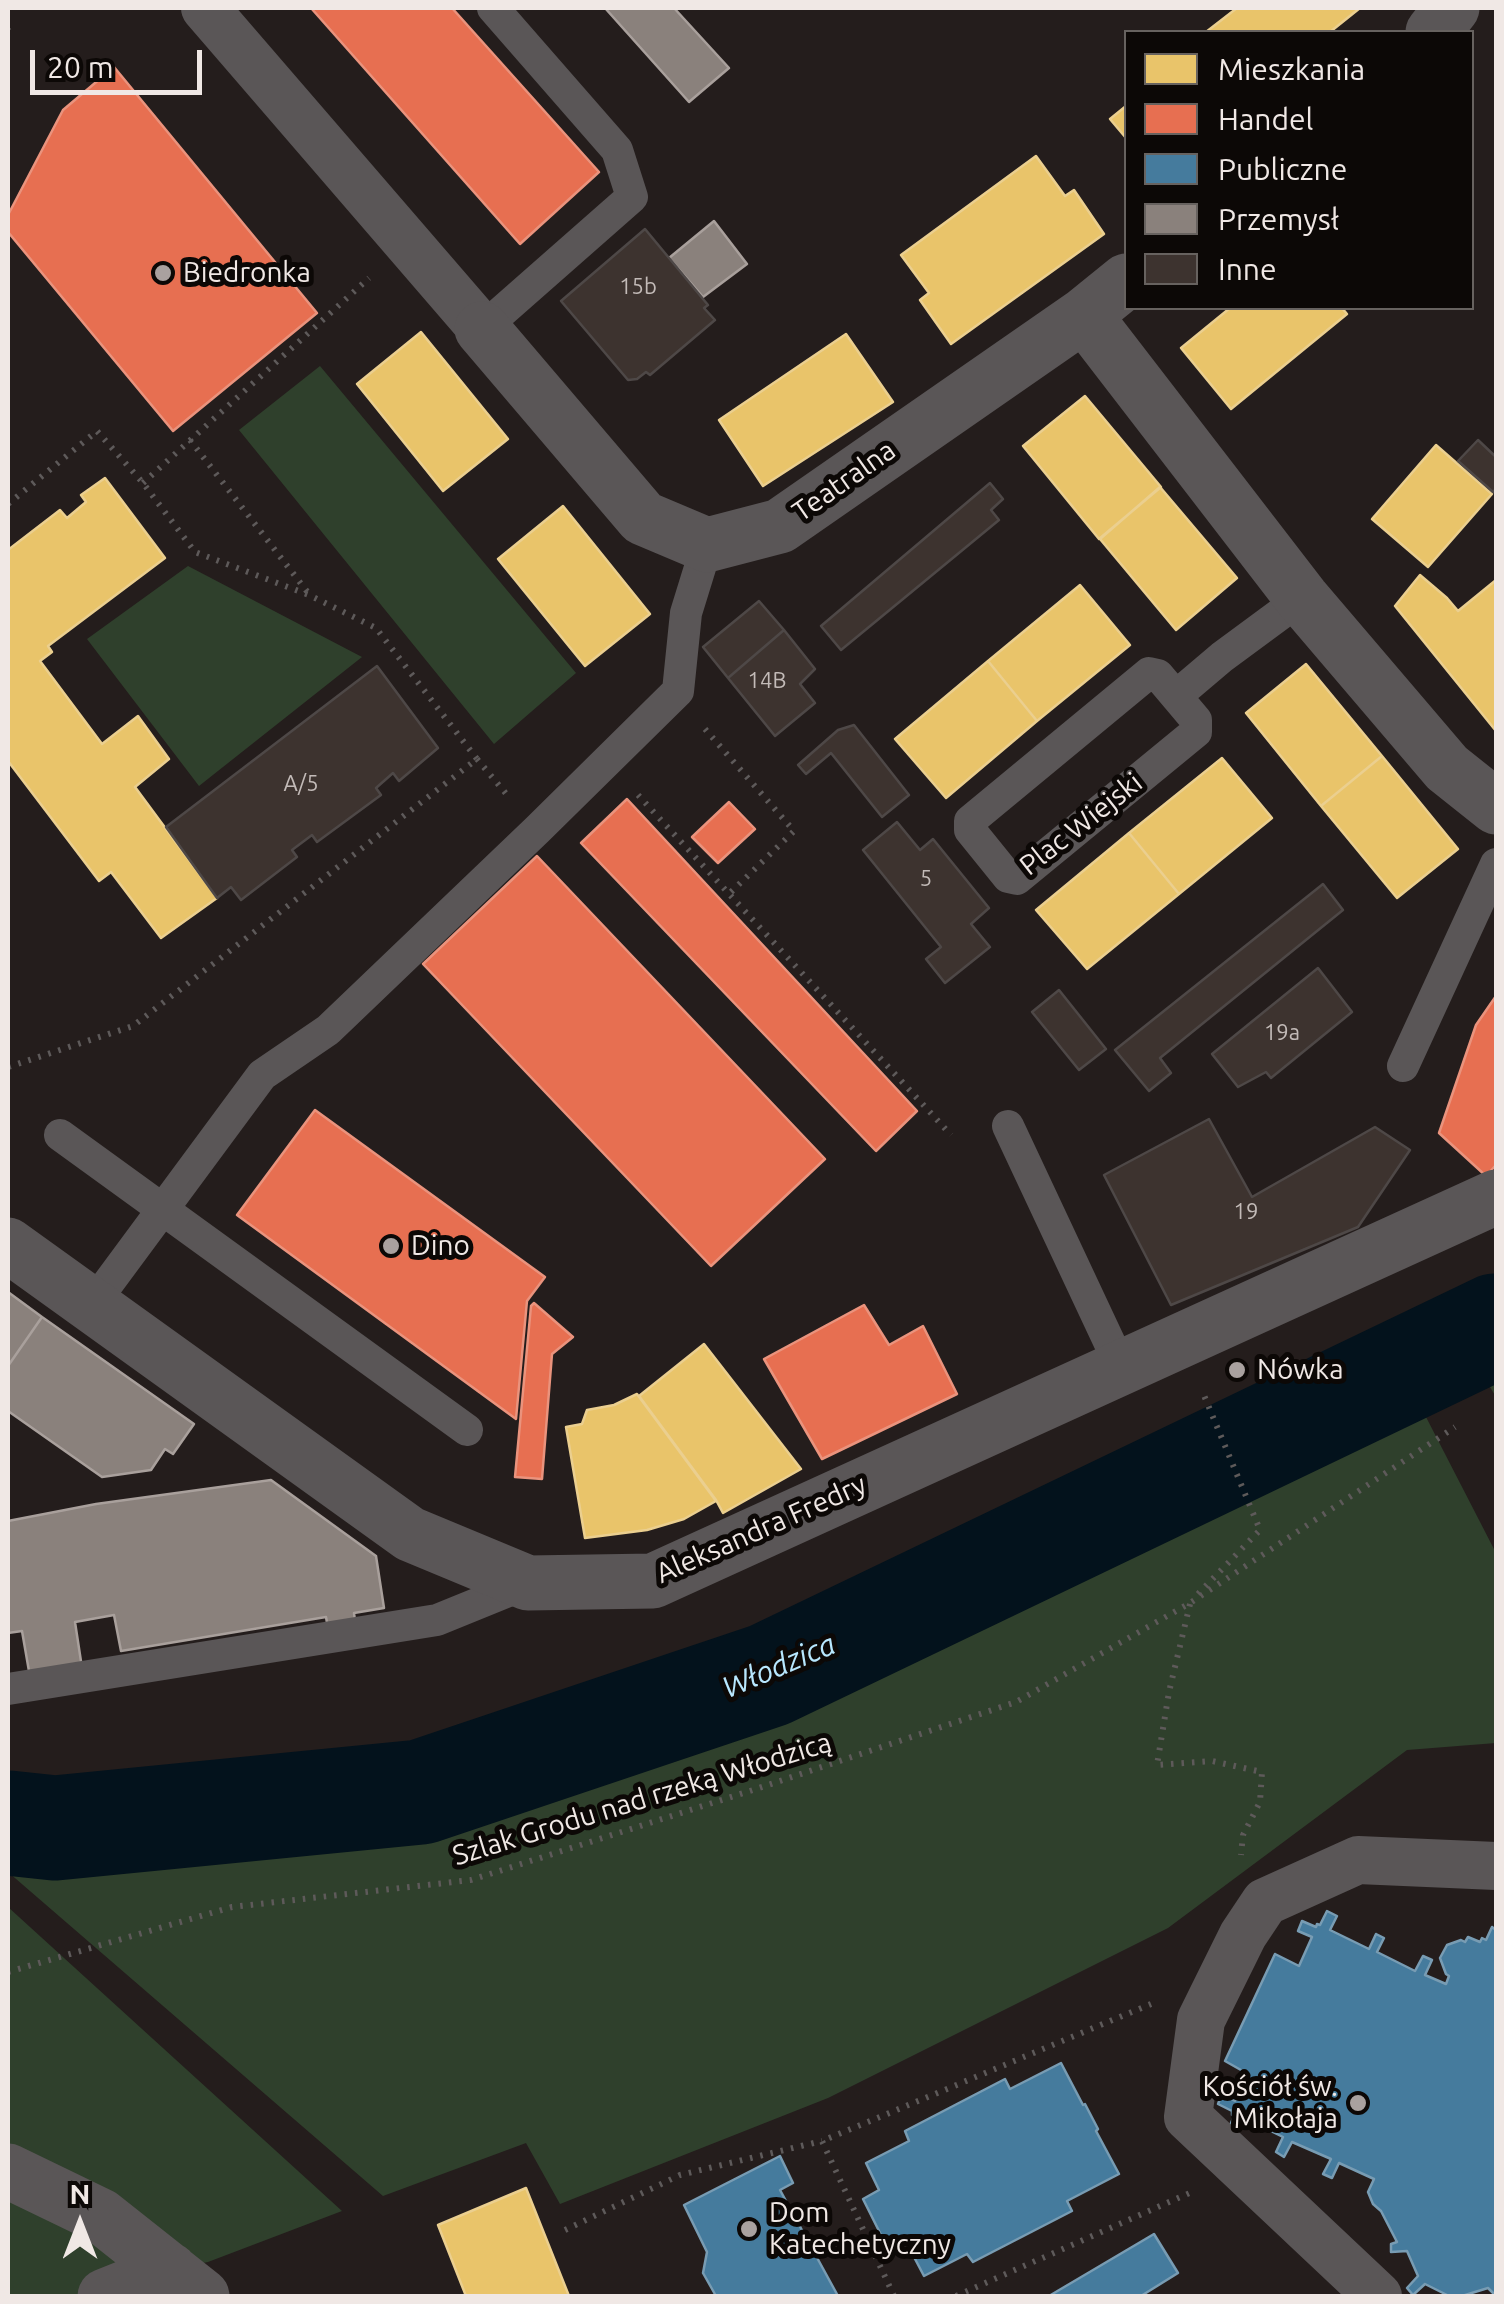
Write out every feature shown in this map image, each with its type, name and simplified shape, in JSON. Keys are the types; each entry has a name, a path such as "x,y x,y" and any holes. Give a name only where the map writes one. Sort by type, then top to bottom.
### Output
{"street":[{"path":"205,8 643,518 707,546"},
{"path":"1435,30 1452,8"},
{"name":"Teatralna","path":"707,546 780,526 1084,315 1124,283"},
{"path":"1084,315 1302,598 1448,768 1496,807"},
{"name":"Aleksandra Fredry","path":"8,1246 410,1534 528,1582 653,1580 1496,1197"},
{"path":"1378,2296 1188,2116 1202,2020 1233,1955 1266,1902 1358,1860 1496,1866"},
{"path":"8,2171 101,2216 186,2283"},
{"path":"105,2296 186,2283"}],"lane":[{"path":"482,329 632,197 618,150 493,8"},
{"path":"92,1306 262,1075 328,1030 678,691 686,613 707,546"},
{"path":"1176,696 1302,598"},
{"name":"Plac Wiejski","path":"1148,673 1158,675 1176,696 1196,720 1196,732 1017,878 1008,877 970,830 970,821 1148,673"},
{"path":"1403,1066 1496,864"},
{"path":"1008,1126 1121,1367"},
{"path":"60,1136 468,1430"},
{"path":"8,1689 437,1620 528,1582"}],"path":[{"path":"143,483 377,270"},
{"path":"8,504 97,430 195,552 309,595 376,628 476,759 133,1026 8,1067"},
{"path":"190,440 309,595"},
{"path":"700,723 794,831 729,894"},
{"path":"632,788 951,1136"},
{"path":"564,2230 680,2176 822,2141 1233,1955 1243,1834 1260,1802 1262,1772 1212,1761 1157,1765 1190,1603 1260,1530 1200,1387"},
{"path":"1190,1603 1455,1427"},
{"name":"Szlak Grodu nad rzeką Włodzicą","path":"8,1972 232,1907 471,1880 1016,1702 1190,1603"},
{"path":"822,2141 894,2296"},
{"path":"956,2296 1243,2169"}],"green space":[{"path":"320,366 576,673 494,744 239,430"},
{"path":"188,566 362,657 199,786 87,639"},
{"path":"1496,1326 1496,1397 1487,1382 1426,1417 1496,1553 1496,1743 1407,1750 1168,1928 828,2098 560,2204 526,2143 383,2196 8,1872 8,1823 56,1828 421,1792 769,1675"},
{"path":"8,1907 342,2211 105,2296 8,2296"}],"building: Mieszkania":[{"path":"1237,8 1360,8 1332,30 1209,30"},
{"path":"1124,108 1124,136 1110,119"},
{"path":"1036,156 1065,196 1074,190 1104,234 951,344 920,300 929,293 901,255"},
{"path":"1228,310 1344,310 1347,314 1231,409 1181,348"},
{"path":"421,332 508,439 443,491 357,384"},
{"path":"846,334 893,402 763,486 719,420"},
{"path":"1085,396 1161,487 1099,539 1023,446"},
{"path":"1436,445 1492,494 1428,567 1372,519"},
{"path":"105,478 165,558 48,646 52,652 40,661 102,744 138,716 169,759 135,787 217,898 161,938 111,872 99,881 8,761 8,550 60,510 67,518 86,502 81,495"},
{"path":"1160,487 1237,578 1176,630 1100,539"},
{"path":"563,506 650,614 585,666 498,559"},
{"path":"1420,575 1458,611 1496,580 1496,731 1395,606"},
{"path":"1080,585 1130,645 1037,721 988,661"},
{"path":"988,661 1037,721 946,798 895,739"},
{"path":"1306,664 1382,756 1321,806 1246,713"},
{"path":"1382,756 1458,849 1397,898 1321,806"},
{"path":"1222,758 1272,818 1179,894 1129,833"},
{"path":"1129,833 1179,894 1087,969 1036,910"},
{"path":"704,1344 801,1469 723,1513 639,1396"},
{"path":"637,1394 716,1501 684,1519 647,1530 585,1538 566,1427 582,1424 587,1410 614,1405"},
{"path":"526,2188 569,2296 466,2296 438,2225"}],"building: Handel":[{"path":"311,8 452,8 599,172 520,244"},
{"name":"Biedronka","path":"114,67 317,313 173,431 8,232 8,215 63,110"},
{"path":"627,799 917,1111 876,1151 581,843"},
{"path":"729,802 755,829 718,863 692,837"},
{"path":"537,856 825,1159 711,1266 423,964"},
{"path":"1496,996 1496,1165 1486,1176 1439,1133 1476,1025"},
{"name":"Dino","path":"315,1110 545,1277 527,1301 516,1419 237,1215"},
{"path":"534,1303 573,1337 552,1354 542,1479 515,1477"},
{"path":"864,1305 889,1345 923,1326 957,1394 822,1459 764,1359"}],"building: Publiczne":[{"name":"Kościół św. Mikołaja","path":"1327,1911 1337,1916 1330,1930 1369,1949 1376,1934 1384,1938 1377,1952 1415,1971 1423,1956 1432,1960 1425,1975 1446,1984 1449,1976 1440,1958 1447,1945 1465,1942 1468,1937 1480,1942 1482,1938 1486,1940 1492,1927 1496,1930 1496,2296 1488,2288 1449,2296 1425,2284 1413,2295 1407,2288 1418,2276 1407,2251 1391,2252 1391,2244 1397,2242 1368,2192 1374,2179 1339,2163 1332,2178 1323,2174 1331,2159 1292,2142 1284,2157 1276,2152 1283,2137 1244,2118 1236,2134 1228,2130 1234,2116 1218,2104 1222,2094 1235,2101 1248,2074 1225,2061 1275,1954 1299,1966 1312,1937 1298,1931 1302,1921 1316,1927"},
{"path":"1061,2063 1119,2174 1067,2201 1072,2211 973,2262 967,2254 924,2276 904,2238 887,2247 863,2199 879,2190 866,2163 909,2141 905,2131 1005,2079 1010,2089"},
{"name":"Dom Katechetyczny","path":"780,2156 793,2183 780,2190 838,2296 716,2296 703,2273 707,2252 684,2205"},
{"path":"1154,2234 1178,2273 1141,2296 1049,2296"}],"building: Przemysł":[{"path":"605,8 674,8 729,68 689,102"},
{"path":"714,221 747,264 703,297 669,258"},
{"path":"8,1292 42,1317 8,1366"},
{"path":"42,1317 194,1424 173,1454 165,1449 151,1470 102,1477 8,1411 8,1366"},
{"path":"271,1480 376,1556 384,1608 354,1613 357,1636 330,1640 326,1617 121,1651 114,1615 75,1622 82,1668 30,1677 22,1631 8,1633 8,1521 96,1504"}],"building: Inne":[{"path":"645,229 708,305 704,308 715,320 650,375 646,372 628,380 561,301"},
{"path":"1478,440 1496,457 1493,492 1458,461"},
{"path":"990,483 1003,499 991,510 999,520 841,650 821,626"},
{"path":"759,601 784,630 728,678 703,647"},
{"path":"784,630 815,669 800,684 815,703 775,736 728,678"},
{"path":"377,666 438,748 399,781 393,773 376,788 381,795 317,842 312,835 292,850 297,857 241,900 231,887 217,898 166,827"},
{"path":"854,725 909,795 882,817 831,753 806,774 798,765 838,730"},
{"path":"897,822 920,850 933,839 989,908 971,924 990,947 945,983 926,959 941,947 863,850"},
{"path":"1323,884 1343,910 1160,1058 1171,1073 1149,1091 1115,1050"},
{"path":"1318,968 1352,1012 1271,1078 1266,1072 1238,1087 1212,1054"},
{"path":"1059,990 1106,1049 1079,1070 1032,1012"},
{"path":"1209,1119 1252,1197 1375,1127 1410,1150 1358,1227 1171,1305 1104,1175"}],"waterway":[{"name":"Włodzica","path":"8,1823 55,1828 421,1792 769,1675 1496,1326"}],"place":[{"name":"Biedronka","path":"163,273"},
{"name":"Dino","path":"391,1246"},
{"name":"Nówka","path":"1237,1370"},
{"name":"Kościół św. Mikołaja","path":"1358,2103"},
{"name":"Dom Katechetyczny","path":"749,2229"}]}
